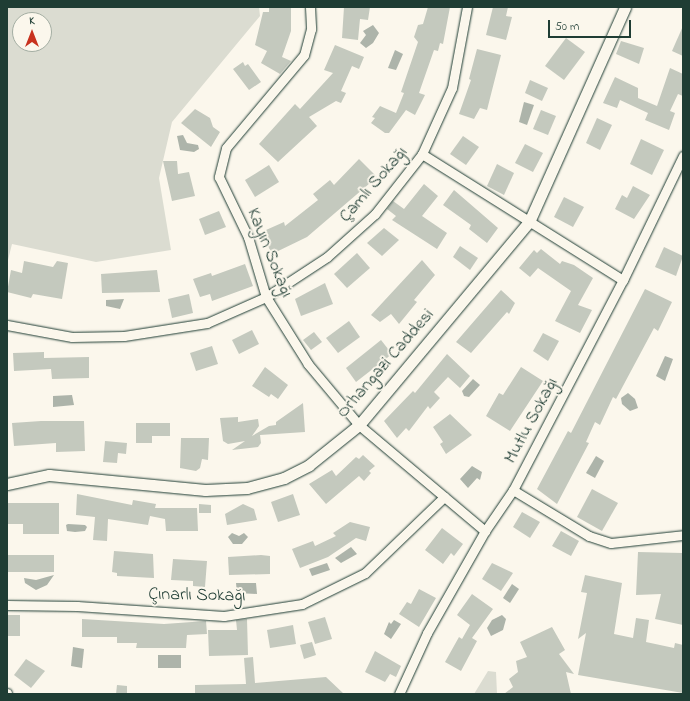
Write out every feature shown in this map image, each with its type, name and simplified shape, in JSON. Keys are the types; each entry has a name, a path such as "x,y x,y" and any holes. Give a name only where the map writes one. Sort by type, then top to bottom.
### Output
{"street":[{"name":"Kayın Sokağı","path":"310,7 311,29 304,55 226,148 219,177 248,237 266,297 308,364 359,425 485,531"},
{"name":"Çamlı Sokağı","path":"7,325 72,336 124,336 207,323 266,297 327,257 370,219 422,154 452,88 467,7"},
{"name":"Orhangazi Caddesi","path":"7,484 49,475 205,490 247,488 284,478 309,464 359,425 529,222 625,7"},
{"path":"422,154 623,280"},
{"name":"Mutlu Sokağı","path":"399,694 427,633 485,531 514,490 623,280 683,156"},
{"path":"514,490 589,536 611,543 683,535"},
{"name":"Çınarlı Sokağı","path":"7,605 77,606 224,616 302,604 365,573 444,497"}],"shaded area":[{"path":"7,7 259,7 260,16 172,122 159,178 171,250 96,262 12,244 7,264"},
{"path":"373,25 379,33 373,43 366,48 360,43 366,35 363,31"},
{"path":"395,50 403,54 396,70 388,68"},
{"path":"524,102 534,105 527,125 519,122"},
{"path":"183,135 187,143 198,145 199,149 194,152 180,150 177,136"},
{"path":"124,299 120,309 106,306 106,300"},
{"path":"665,356 673,359 665,381 656,376"},
{"path":"473,379 480,385 469,397 464,396 462,391"},
{"path":"628,393 635,399 638,408 630,411 622,404 621,398"},
{"path":"72,395 74,405 53,407 53,396"},
{"path":"596,456 604,461 595,478 586,473"},
{"path":"472,466 482,472 480,480 477,478 468,488 460,479"},
{"path":"66,525 85,525 87,527 85,531 67,531"},
{"path":"232,533 239,536 244,533 248,537 242,544 233,544 228,537"},
{"path":"351,547 357,554 341,563 335,558"},
{"path":"327,563 330,570 312,576 309,569"},
{"path":"54,575 47,585 36,590 25,583 24,578 36,580"},
{"path":"236,583 256,583 257,594 237,593"},
{"path":"512,584 519,589 510,603 503,598"},
{"path":"502,615 506,619 503,630 491,636 487,628 492,620"},
{"path":"394,620 401,624 391,639 384,634 389,622 391,624"},
{"path":"73,647 84,649 82,668 71,666"},
{"path":"158,655 181,655 181,668 158,668"},
{"path":"488,671 496,672 497,694 474,694"}],"building":[{"path":"269,7 291,7 291,31 282,57 291,61 280,74 261,63 267,51 255,45 263,12 269,12"},
{"path":"344,7 370,7 368,20 360,19 358,40 342,38"},
{"path":"428,7 450,7 443,44 440,43 438,51 434,50 419,93 425,95 415,115 406,110 389,133 385,133 371,123 375,118 372,117 380,106 396,113 404,93 401,92 418,42 414,37 418,25 423,24"},
{"path":"493,7 508,7 506,16 512,17 506,40 486,35"},
{"path":"683,26 683,56 672,51"},
{"path":"566,38 585,52 564,80 545,66"},
{"path":"621,41 644,48 639,64 616,54"},
{"path":"335,45 364,57 359,69 352,66 341,91 346,93 341,103 336,101 309,117 317,126 278,162 259,144 295,104 300,109 333,73 324,70"},
{"path":"477,49 501,55 487,110 480,108 474,119 459,114 471,80 469,79"},
{"path":"243,62 245,66 248,64 261,82 249,90 233,69"},
{"path":"670,68 683,74 683,96 678,94 670,111 675,113 669,130 645,120 648,113 620,100 617,108 603,103 615,77 638,88 638,98 657,106"},
{"path":"530,80 548,88 542,101 525,93"},
{"path":"195,109 210,118 213,127 220,132 211,147 181,123"},
{"path":"541,110 556,116 548,135 533,129"},
{"path":"597,118 612,125 600,150 586,143"},
{"path":"463,136 479,147 466,165 450,154"},
{"path":"641,139 664,150 652,175 630,164"},
{"path":"525,144 543,153 533,172 515,163"},
{"path":"359,159 377,177 307,237 272,254 265,240 266,230 284,222 285,226 318,200 313,194 330,180 334,185"},
{"path":"163,161 177,161 178,174 189,172 195,196 172,201"},
{"path":"497,164 514,173 504,195 487,186"},
{"path":"269,165 279,182 255,197 245,180"},
{"path":"424,184 438,196 422,216 447,233 437,249 392,220 396,216 387,209 393,201 404,209"},
{"path":"633,186 650,195 634,219 615,209 622,195 627,198"},
{"path":"454,190 498,228 487,243 469,229 471,225 443,205"},
{"path":"564,197 584,207 573,227 554,217"},
{"path":"219,211 226,227 205,235 199,219"},
{"path":"384,228 399,240 382,256 367,243"},
{"path":"460,246 478,258 470,270 453,257"},
{"path":"664,247 683,256 676,276 655,267"},
{"path":"541,249 560,264 562,261 574,265 593,278 578,305 592,310 580,333 555,321 571,291 538,268 530,277 519,268 534,250 537,253"},
{"path":"357,253 370,268 347,288 334,274"},
{"path":"422,260 435,275 414,300 417,302 399,324 391,314 380,322 371,315"},
{"path":"24,261 53,267 57,261 68,263 62,299 33,294 31,298 7,292 11,270 22,273"},
{"path":"245,264 253,286 212,301 210,294 200,297 193,279 211,273 212,276"},
{"path":"157,270 160,292 102,293 101,274"},
{"path":"325,283 333,304 301,316 295,299"},
{"path":"645,289 672,302 658,331 654,328 616,399 613,397 600,425 595,422 586,442 589,443 557,504 537,489 568,431 571,433"},
{"path":"501,290 515,303 509,314 507,312 471,353 456,342"},
{"path":"189,294 193,313 172,318 168,299"},
{"path":"349,321 360,337 338,353 326,338"},
{"path":"252,330 259,344 239,354 232,340"},
{"path":"314,332 322,342 311,350 303,340"},
{"path":"543,333 559,341 548,361 533,351"},
{"path":"381,340 392,354 356,382 346,368"},
{"path":"212,346 218,364 196,371 190,353"},
{"path":"44,352 44,358 89,357 89,378 52,379 51,369 14,371 13,353"},
{"path":"447,354 470,376 460,388 448,377 434,392 440,398 430,409 428,406 409,431 406,428 397,438 384,421 413,391 415,393"},
{"path":"265,367 288,385 278,399 271,394 269,397 252,386"},
{"path":"521,367 543,381 510,431 486,416 499,393 503,395"},
{"path":"303,403 305,432 260,435 261,443 258,447 232,450 245,441 228,444 223,441 220,418 238,417 238,422 258,419 259,426 252,436 269,426 276,425 276,422"},
{"path":"450,414 472,435 446,454 440,444 443,442 433,427"},
{"path":"84,421 85,451 56,452 56,443 14,446 12,423"},
{"path":"136,423 170,423 170,436 152,436 152,443 136,443"},
{"path":"181,438 209,438 208,460 202,459 200,468 196,471 180,468"},
{"path":"105,441 127,443 126,454 118,453 117,463 103,462"},
{"path":"363,455 375,466 369,471 371,473 364,481 359,476 326,504 309,484 332,470 336,476 356,457 359,459"},
{"path":"592,489 618,503 602,531 577,517"},
{"path":"77,494 132,505 133,500 156,504 155,508 197,508 198,531 166,531 165,519 150,516 148,525 108,519 107,541 93,540 95,517 76,515"},
{"path":"293,494 300,515 278,522 271,502"},
{"path":"7,503 59,503 59,534 23,534 23,524 7,524"},
{"path":"199,504 211,505 211,513 199,513"},
{"path":"243,504 254,509 257,520 227,525 225,514"},
{"path":"522,512 540,522 530,538 513,527"},
{"path":"350,522 370,527 366,541 356,538 328,557 300,568 292,549 313,541 315,546 336,536 333,533"},
{"path":"442,528 463,544 454,556 451,553 443,564 425,550"},
{"path":"561,531 579,541 571,556 552,546"},
{"path":"114,551 153,554 154,578 117,576 117,573 112,572"},
{"path":"638,552 683,553 683,625 655,619 661,594 636,595"},
{"path":"7,555 54,555 54,572 7,572"},
{"path":"261,555 270,556 270,574 229,575 228,557"},
{"path":"173,559 207,561 205,587 193,586 193,581 171,580"},
{"path":"492,563 513,573 501,591 482,579"},
{"path":"585,575 622,583 614,634 633,638 636,618 649,620 646,642 674,648 675,643 683,645 683,693 578,675 586,633 578,639 587,593 581,592"},
{"path":"419,589 436,598 419,627 399,614 407,602 411,604"},
{"path":"472,594 493,609 472,638 477,641 461,671 445,662 459,637 462,639 470,625 457,615"},
{"path":"7,615 20,615 20,636 7,636"},
{"path":"325,617 332,639 315,644 308,622"},
{"path":"82,619 164,624 206,621 207,634 187,635 186,648 136,648 137,643 117,643 117,637 82,637"},
{"path":"247,619 248,655 209,656 208,630 237,630 236,620"},
{"path":"293,625 296,644 270,648 267,630"},
{"path":"552,627 565,650 559,654 574,674 566,672 571,694 504,694 513,687 509,679 518,672 516,661 527,657 520,642"},
{"path":"312,642 316,655 304,659 300,645"},
{"path":"375,651 401,666 396,677 390,674 385,682 365,672"},
{"path":"253,657 255,683 326,677 344,694 195,694 195,685 246,684 244,658"},
{"path":"26,659 45,671 31,688 14,675"},
{"path":"117,685 127,686 127,694 116,694"}]}
